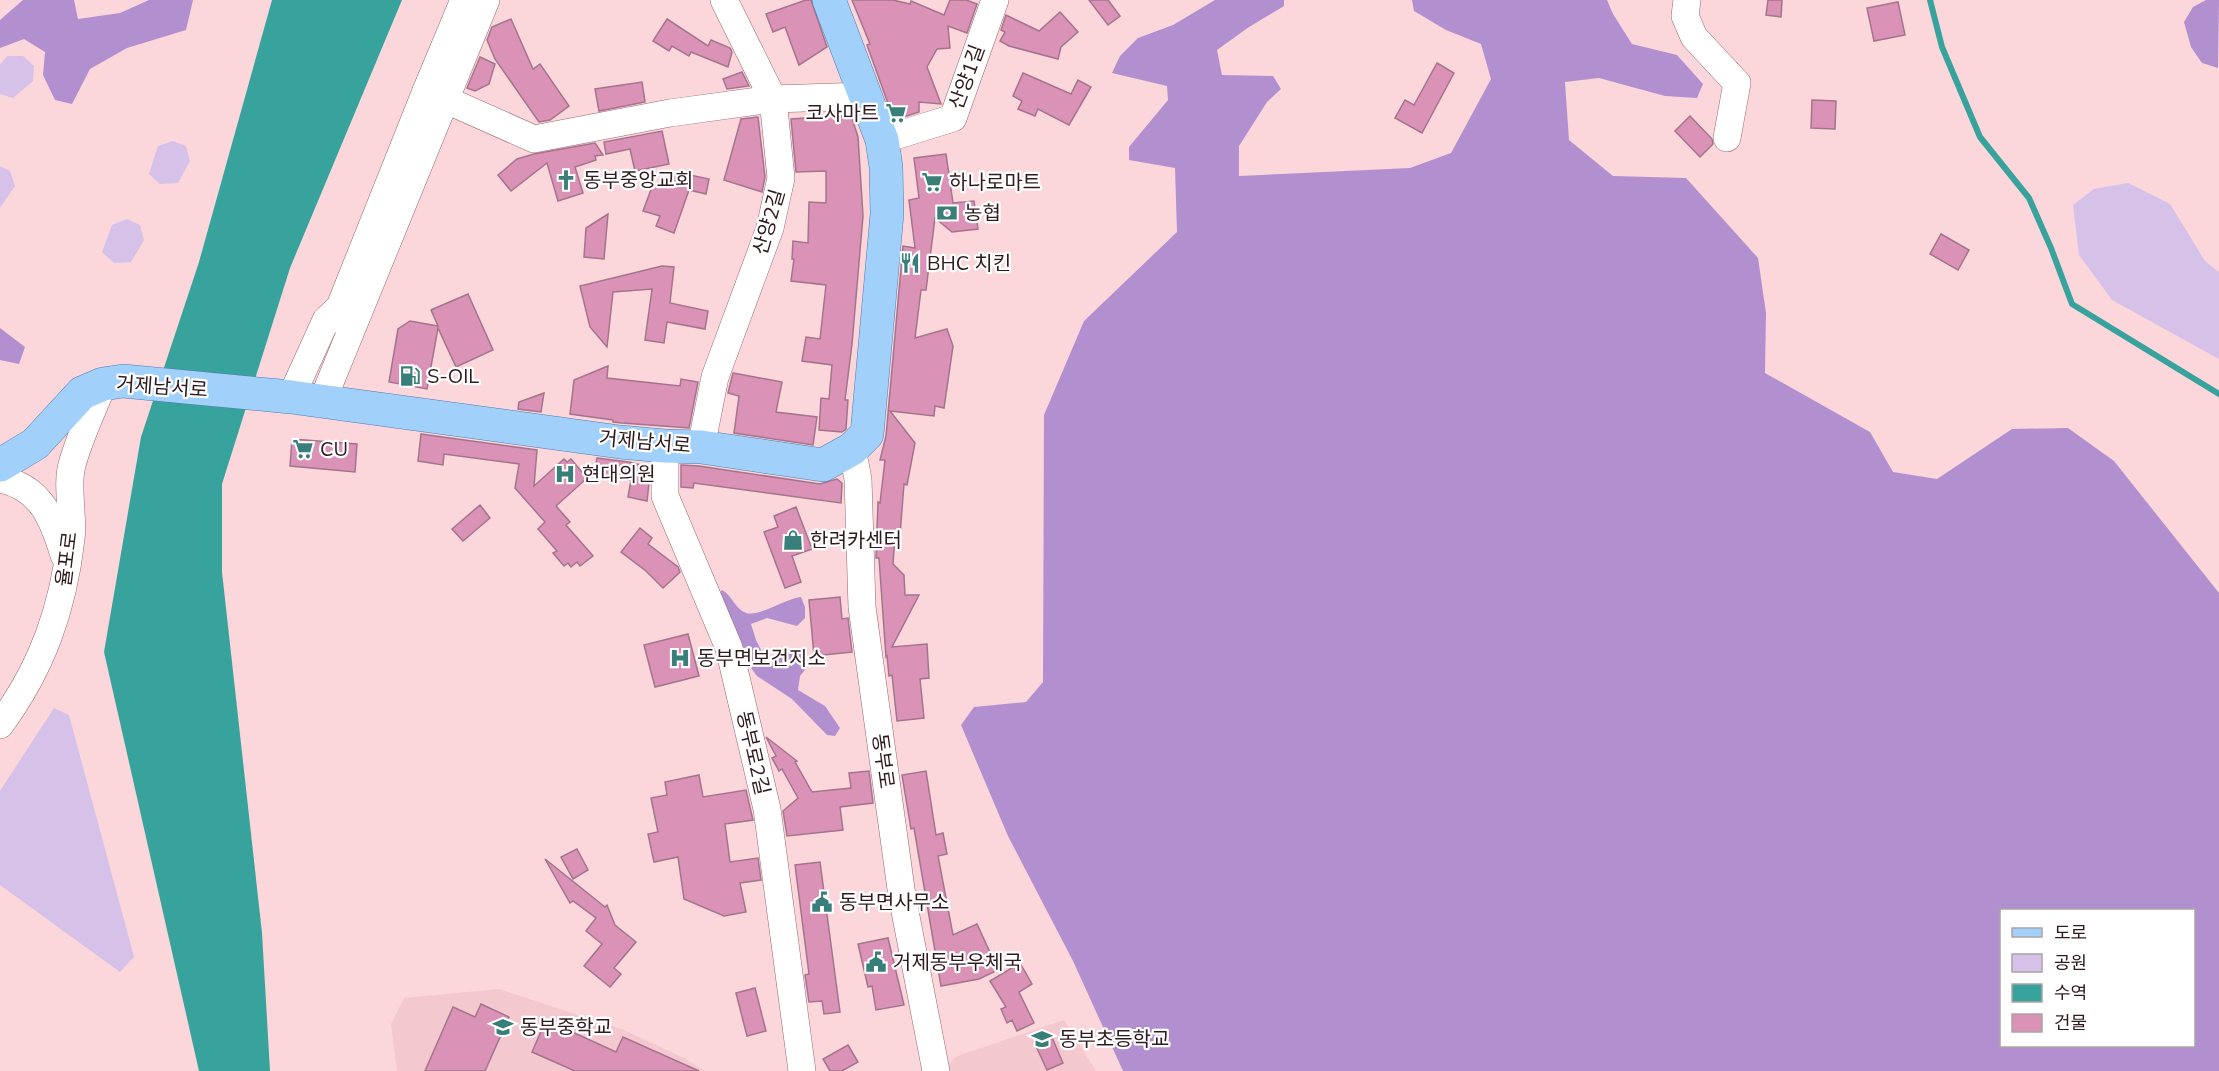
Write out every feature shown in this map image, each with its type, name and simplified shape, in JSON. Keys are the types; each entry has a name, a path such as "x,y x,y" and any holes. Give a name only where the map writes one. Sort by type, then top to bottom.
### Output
{"main road":[{"name":"거제남서로","path":"0,465 35,444 82,393 113,382 301,399 665,446 701,447 823,465 852,449 867,434 887,214 885,167 882,140 830,0"}],"street":[{"path":"301,399 436,95 464,0"},
{"path":"301,399 326,320 339,308 436,95 486,0"},
{"name":"산양2길","path":"701,447 715,377 770,228 781,178 773,99 723,0"},
{"name":"산양1길","path":"882,140 952,118 995,0"},
{"path":"1687,0 1685,16 1694,37 1737,83 1727,138"},
{"path":"436,95 534,139 670,112 773,99 866,96"},
{"name":"율포로","path":"0,725 21,696 46,648 62,596 72,536 71,467 113,382"},
{"name":"동부로2길","path":"665,446 665,496 729,648 767,809 802,1071"},
{"name":"동부로","path":"852,449 858,479 862,607 869,662 902,896 936,1071"},
{"path":"0,479 14,482 38,497 55,525 67,565"}],"shaded area":[{"path":"23,0 74,0 78,19 120,13 149,0 193,0 186,30 127,48 90,69 72,104 55,100 43,75 45,52 24,39 0,48 0,20"},
{"path":"1215,0 1284,0 1284,6 1217,50 1222,75 1273,76 1281,89 1267,102 1239,146 1239,176 1410,168 1451,153 1491,79 1481,44 1446,30 1414,11 1412,0 1607,0 1632,44 1677,55 1703,84 1697,98 1665,96 1599,78 1565,82 1569,140 1613,176 1686,178 1758,258 1766,313 1765,373 1870,432 1893,472 1937,479 2012,429 2068,428 2114,461 2219,593 2219,1071 1123,1071 1073,961 1008,836 961,725 974,707 1026,702 1043,682 1044,415 1084,321 1177,232 1175,168 1129,160 1129,147 1168,100 1167,86 1112,73 1120,56 1138,38 1173,25"},
{"path":"2206,0 2219,0 2218,68 2202,63 2191,47 2184,22 2193,7"},
{"path":"0,328 25,347 19,364 0,360"},
{"path":"722,590 742,611 752,614 801,597 805,607 805,618 797,626 767,618 751,624 767,662 775,663 784,652 797,650 804,656 808,666 800,676 798,690 825,706 840,728 835,736 827,735 792,699 757,676 747,663 718,594"},
{"name":"동부중학교","path":"499,989 624,1030 684,1058 705,1071 397,1071 391,1024 404,998"},
{"name":"동부초등학교","path":"1064,1020 1096,1071 943,1071 955,1057"}],"green space":[{"path":"7,56 23,56 34,66 33,81 13,98 0,94 0,65"},
{"path":"173,141 186,146 190,161 178,183 160,184 149,174 158,146"},
{"path":"0,166 10,171 15,186 0,208"},
{"path":"2128,183 2170,204 2205,261 2219,272 2219,359 2112,300 2079,255 2073,205 2094,189"},
{"path":"127,219 140,225 144,240 131,262 114,263 102,252 112,225"},
{"path":"54,708 69,715 134,957 120,972 0,885 0,791"}],"water":[{"path":"272,0 402,0 290,268 222,484 222,572 262,933 270,1071 199,1071 104,652 141,437 199,262"}],"building":[{"path":"811,0 827,47 799,65 785,27 773,32 766,14"},
{"path":"852,0 893,0 910,4 911,1 944,15 950,0 966,0 977,4 967,33 948,26 950,48 937,49 927,67 941,104 919,102 919,112 894,120 867,45 870,44"},
{"path":"1089,0 1108,0 1120,16 1108,25"},
{"path":"1768,0 1782,0 1781,17 1766,15"},
{"path":"1898,2 1905,35 1874,41 1867,8"},
{"path":"1060,12 1078,32 1061,47 1058,59 1009,46 1000,41 1005,32 1001,30 1006,15 1039,31"},
{"path":"511,19 533,69 540,64 569,106 550,120 539,122 495,59 487,40 492,27"},
{"path":"667,19 708,46 711,40 730,48 732,52 728,67 691,52 689,56 672,46 669,51 653,41"},
{"path":"480,57 495,64 489,84 475,91 467,88"},
{"path":"1437,63 1454,73 1422,133 1395,118 1405,100 1414,105"},
{"path":"742,72 749,86 727,89 723,79"},
{"path":"1023,73 1071,94 1078,80 1091,87 1069,125 1038,109 1035,116 1018,109 1022,101 1013,96"},
{"path":"642,82 645,102 599,111 595,89"},
{"path":"1812,100 1836,101 1835,129 1811,128"},
{"path":"851,115 858,137 863,216 845,400 848,400 846,429 842,432 819,430 821,398 829,399 832,365 802,361 806,337 820,339 826,285 791,281 794,259 792,259 793,241 808,243 809,202 826,203 826,171 796,172 791,119"},
{"path":"1690,116 1712,139 1713,144 1700,157 1675,131"},
{"path":"758,117 765,177 762,192 724,180 741,119"},
{"path":"662,131 669,164 635,171 630,149 606,154 604,142"},
{"name":"동부중앙교회","path":"595,143 603,155 595,156 596,160 575,167 583,193 558,201 547,163 511,191 498,175 517,159"},
{"path":"946,154 953,203 974,201 978,229 952,232 935,218 926,290 921,290 915,338 947,329 953,346 944,408 935,406 934,416 890,411 915,443 907,485 904,484 900,535 895,535 893,564 904,575 905,595 919,595 892,647 927,644 929,678 920,679 924,718 897,721 892,675 889,676 886,657 879,558 876,558 878,502 880,503 885,460 880,460 886,436 903,246 915,248 909,200 919,198 914,158"},
{"path":"676,172 709,179 706,194 689,190 674,233 656,226 660,216 643,211 652,187"},
{"path":"608,214 604,259 584,257 586,228"},
{"path":"1941,234 1969,250 1958,270 1930,254"},
{"path":"662,266 674,267 670,303 708,311 705,329 667,322 664,343 645,340 652,289 613,292 607,347 590,327 580,286"},
{"path":"468,294 493,350 456,367 438,328 427,389 389,382 398,329 410,321 438,326 431,310"},
{"path":"608,366 607,378 680,386 681,379 698,382 689,428 613,422 613,420 570,414 574,380"},
{"path":"733,373 782,382 776,412 817,417 813,445 734,433 739,396 728,393"},
{"path":"544,393 541,412 518,409 519,402"},
{"path":"421,434 537,450 534,486 564,459 567,462 571,459 587,478 556,506 570,522 566,525 593,556 580,566 577,562 571,567 568,563 564,566 553,553 557,551 538,529 545,522 515,488 519,464 444,454 443,465 418,461"},
{"path":"292,439 357,444 355,472 290,466"},
{"path":"597,458 649,467 645,482 649,483 647,501 628,497 631,480 594,474"},
{"path":"681,465 820,484 837,479 842,483 841,503 694,483 693,488 681,487"},
{"path":"480,505 490,518 463,541 452,529"},
{"path":"796,507 812,549 792,556 801,582 785,588 764,532 778,527 774,516"},
{"path":"640,528 652,538 648,544 678,567 680,572 663,588 646,571 621,552"},
{"path":"840,597 842,619 848,618 852,652 814,656 809,600"},
{"path":"688,634 699,676 655,687 644,645"},
{"path":"766,737 797,761 795,762 812,792 851,788 849,773 869,771 873,803 840,807 843,830 787,836 783,811 798,798 782,769 779,771 772,758 776,756"},
{"path":"926,771 936,835 943,833 947,854 938,856 953,935 977,924 998,970 979,979 941,986 914,828 911,829 902,775"},
{"path":"699,775 703,797 746,790 753,820 725,824 730,862 758,858 761,880 740,883 746,912 724,916 684,899 678,857 654,862 648,834 658,832 651,798 667,795 665,782"},
{"path":"577,849 588,870 573,879 561,857"},
{"path":"545,859 605,907 607,905 615,925 636,942 614,968 621,974 610,987 584,966 602,944 586,931 596,918 573,901 570,903"},
{"path":"820,862 840,1012 824,1014 822,1001 809,1002 805,975 809,974 795,865"},
{"path":"888,938 904,1005 876,1010 872,986 868,987 858,944"},
{"path":"1020,963 1032,984 1019,992 1034,1023 1017,1031 1012,1020 1007,1023 1001,1009 1006,1007 990,981"},
{"path":"755,988 766,1031 747,1036 736,993"},
{"path":"481,1004 509,1017 485,1071 425,1071 453,1007 475,1017"},
{"path":"546,1020 616,1052 623,1037 699,1071 575,1071 532,1052"},
{"path":"1051,1035 1063,1063 1047,1070 1034,1042"},
{"path":"848,1045 858,1062 842,1071 830,1071 823,1059"}],"waterway":[{"path":"1930,0 1942,47 1980,137 2029,198 2072,304 2219,394"}],"place":[{"name":"코사마트","path":"896,113"},
{"name":"동부중앙교회","path":"566,180"},
{"name":"하나로마트","path":"932,182"},
{"name":"농협","path":"947,213"},
{"name":"BHC 치킨","path":"910,263"},
{"name":"S-OIL","path":"410,376"},
{"name":"CU","path":"303,449"},
{"name":"현대의원","path":"565,474"},
{"name":"한려카센터","path":"793,540"},
{"name":"동부면보건지소","path":"680,658"},
{"name":"동부면사무소","path":"822,902"},
{"name":"거제동부우체국","path":"876,962"},
{"name":"동부중학교","path":"503,1027"},
{"name":"동부초등학교","path":"1042,1039"}]}
